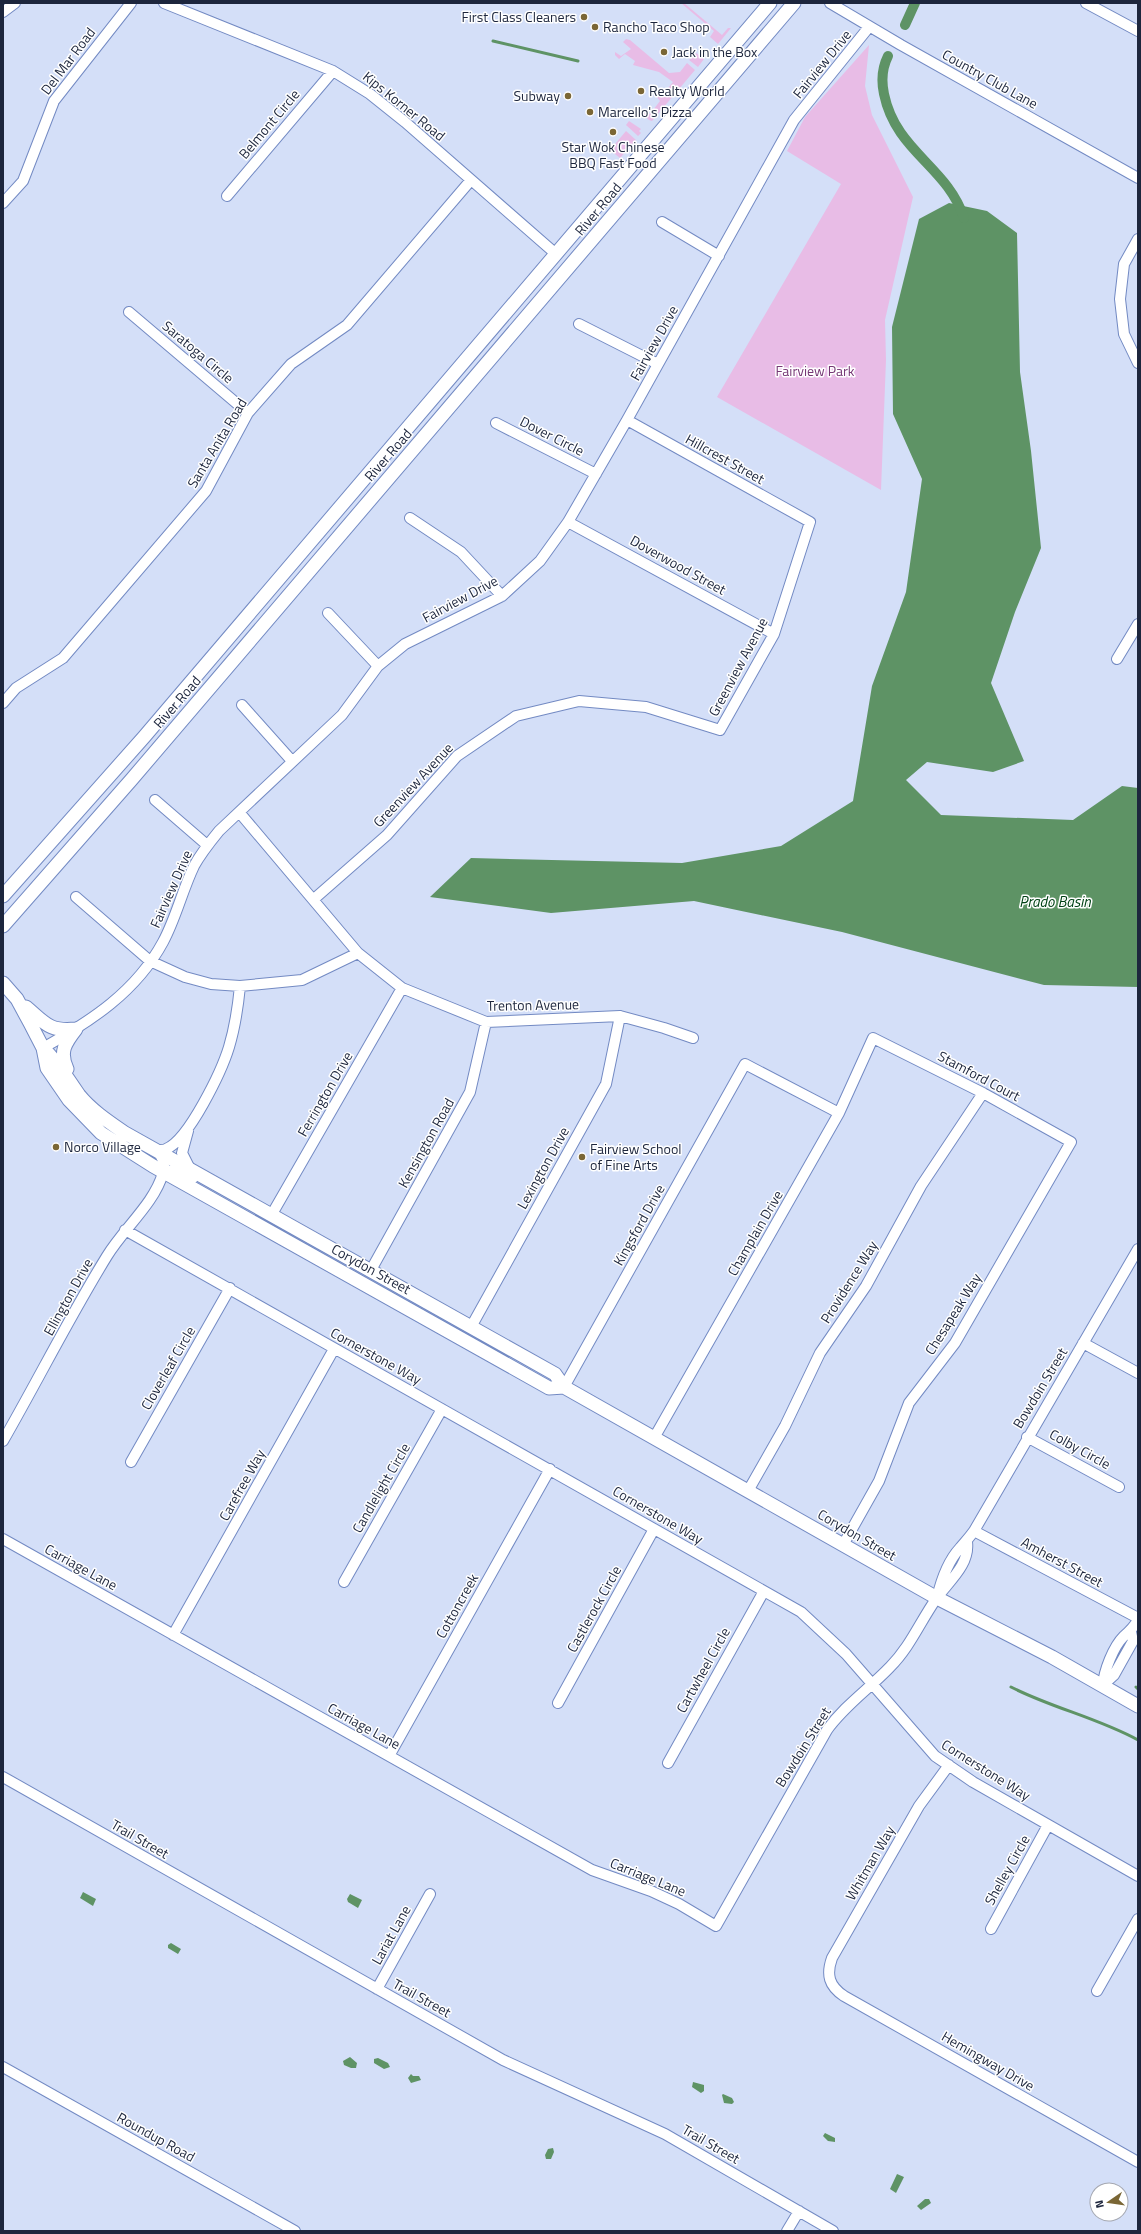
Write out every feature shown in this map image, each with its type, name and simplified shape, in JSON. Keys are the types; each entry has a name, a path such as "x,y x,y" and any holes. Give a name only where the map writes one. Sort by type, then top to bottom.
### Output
{"main road":[{"name":"River Road","path":"3,896 144,737 770,3"},
{"name":"River Road","path":"3,926 138,773 794,3"},
{"name":"Corydon Street","path":"3,983 17,999 43,1048 48,1068 69,1100 101,1133 164,1172 549,1388 564,1387"},
{"path":"17,999 49,1027 61,1031 76,1030"},
{"path":"76,1030 64,1047 62,1054 67,1070 80,1096"},
{"name":"Corydon Street","path":"43,1048 57,1061 80,1096 105,1119 125,1133 372,1270 555,1374 564,1387 748,1492 937,1598 1052,1657 1138,1706"}],"street":[{"path":"3,12 15,3"},
{"name":"Del Mar Road","path":"3,203 23,181 54,100 131,3"},
{"name":"Kips Korner Road","path":"164,3 333,71 370,94 556,254"},
{"name":"Country Club Lane","path":"830,3 869,27 1138,178"},
{"path":"1086,3 1138,31"},
{"name":"Fairview Drive","path":"43,1048 76,1030 104,1010 124,993 138,978 162,943 194,866 207,845 239,812 342,715 378,666 405,644 502,596 540,561 568,522 596,474 794,120 869,27"},
{"name":"Belmont Circle","path":"227,196 333,71"},
{"name":"Santa Anita Road","path":"3,704 16,688 63,658 206,491 248,413 290,364 347,325 471,180"},
{"path":"662,222 719,256"},
{"path":"1138,239 1124,264 1120,299 1124,334 1138,363"},
{"name":"Saratoga Circle","path":"129,312 248,413"},
{"path":"579,324 658,364"},
{"name":"Hillcrest Street","path":"627,420 810,522"},
{"name":"Dover Circle","path":"496,423 596,474"},
{"path":"410,518 461,552 502,596"},
{"name":"Doverwood Street","path":"568,522 774,634"},
{"name":"Greenview Avenue","path":"314,899 387,835 457,756 516,716 579,701 646,707 720,730 774,634 810,522"},
{"path":"328,613 378,666"},
{"path":"1117,659 1138,624"},
{"path":"242,705 292,761"},
{"path":"155,800 207,845"},
{"name":"Trenton Avenue","path":"239,812 314,899 358,953 402,988 486,1022 620,1016 664,1028 693,1038"},
{"path":"76,897 150,961 185,977 211,984 240,986 302,980 358,953"},
{"path":"190,1168 182,1153 188,1129 220,1071 229,1047 236,1017 240,986"},
{"name":"Ferrington Drive","path":"272,1214 402,988"},
{"name":"Lexington Drive","path":"471,1327 606,1084 620,1016"},
{"name":"Kensington Road","path":"372,1270 470,1092 486,1022"},
{"name":"Stamford Court","path":"872,1038 983,1093 1071,1142"},
{"name":"Champlain Drive","path":"654,1438 839,1113 872,1038"},
{"name":"Kingsford Drive","path":"564,1387 745,1064 839,1113"},
{"name":"Providence Way","path":"748,1492 785,1426 820,1353 866,1286 921,1186 983,1093"},
{"path":"164,1172 162,1157 157,1150 166,1149 171,1146 188,1129"},
{"name":"Chesapeak Way","path":"843,1545 879,1481 909,1403 955,1343 1071,1142"},
{"name":"Corydon Street","path":"164,1172 179,1171 210,1188 219,1186"},
{"name":"Ellington Drive","path":"3,1441 107,1255 150,1198 164,1172"},
{"name":"Cornerstone Way","path":"125,1230 230,1288 334,1349 550,1469 764,1591 806,1617 829,1637 924,1746 948,1766 972,1782 1138,1876"},
{"name":"Bowdoin Street","path":"716,1926 827,1730 841,1711 890,1668 910,1643 937,1598 949,1586 968,1552 966,1542 974,1531 1027,1437 1138,1249"},
{"name":"Cloverleaf Circle","path":"131,1462 230,1288"},
{"path":"1083,1343 1138,1373"},
{"name":"Carefree Way","path":"173,1635 334,1349"},
{"name":"Candlelight Circle","path":"344,1582 442,1409"},
{"name":"Colby Circle","path":"1027,1437 1120,1487"},
{"name":"Cottoncreek","path":"389,1756 550,1469"},
{"name":"Castlerock Circle","path":"558,1703 654,1529"},
{"name":"Amherst Street","path":"974,1531 1138,1619"},
{"name":"Carriage Lane","path":"3,1539 592,1870 652,1891 679,1904 716,1926"},
{"name":"Cartwheel Circle","path":"668,1763 764,1591"},
{"path":"1103,1685 1114,1675 1133,1641 1131,1632 1138,1619"},
{"name":"Whitman Way","path":"829,1980 828,1968 832,1958 919,1806 948,1766"},
{"name":"Trail Street","path":"3,1777 503,2060 665,2134 833,2231"},
{"name":"Shelley Circle","path":"991,1929 1048,1825"},
{"name":"Lariat Lane","path":"377,1989 430,1894"},
{"path":"1098,1991 1138,1919"},
{"name":"Hemingway Drive","path":"829,1980 834,1990 844,1996 1138,2162"},
{"name":"Roundup Road","path":"3,2067 294,2231"},
{"path":"787,2231 799,2211"}],"green space":[{"path":"681,3 684,3 722,35 728,28 731,28 718,44 710,37 714,31"},
{"path":"626,39 630,40 669,73 680,72 687,63 695,70 652,121 643,114 646,112 650,114 660,101 656,96 661,91 664,93 673,82 659,72 633,65 635,61 625,54 619,59 615,55 615,52 621,56 631,49 623,42"},
{"name":"Fairview Park","path":"869,45 865,86 872,115 913,197 885,320 886,360 881,490 717,397 841,184 787,151 805,117"},
{"path":"696,53 704,59 698,67 689,60"},
{"path":"629,121 641,129 639,131 641,133 638,136 626,125"},
{"path":"626,131 636,140 620,158 610,150"}],"water":[{"name":"Prado Basin","path":"949,203 987,211 1017,233 1020,372 1031,451 1041,548 1015,612 991,683 1024,761 993,772 927,762 906,780 941,815 1073,820 1122,786 1138,788 1138,987 1044,985 842,932 694,901 551,913 430,897 471,858 682,863 781,846 853,801 872,686 906,592 922,479 893,414 892,327 919,219"},
{"path":"83,1892 96,1899 93,1906 80,1898"},
{"path":"350,1894 362,1900 358,1908 348,1902 347,1899"},
{"path":"171,1943 181,1949 178,1954 168,1948 168,1945"},
{"path":"350,2057 357,2063 356,2068 351,2068 344,2065 343,2061"},
{"path":"378,2058 388,2063 390,2067 384,2069 374,2063 374,2059"},
{"path":"411,2074 413,2076 419,2076 421,2080 411,2083 408,2078"},
{"path":"693,2082 704,2085 704,2091 701,2093 692,2087"},
{"path":"723,2094 732,2098 734,2102 732,2104 724,2103"},
{"path":"825,2133 835,2138 835,2142 828,2141 823,2136"},
{"path":"553,2148 554,2152 551,2159 546,2159 545,2155 548,2149"},
{"path":"897,2174 904,2177 896,2193 890,2189"},
{"path":"925,2199 929,2199 931,2203 921,2210 917,2206"}],"waterway":[{"path":"905,25 915,3"},
{"path":"493,41 578,61"},
{"path":"888,56 883,70 883,84 884,94 890,114 899,131 910,145 946,185 956,200 964,218"},
{"path":"1011,1687 1043,1701 1107,1725 1138,1740"}],"place":[{"name":"First Class Cleaners","path":"584,17"},
{"name":"Rancho Taco Shop","path":"595,27"},
{"name":"Jack in the Box","path":"664,52"},
{"name":"Realty World","path":"641,91"},
{"name":"Subway","path":"568,96"},
{"name":"Marcello's Pizza","path":"590,112"},
{"name":"Star Wok Chinese BBQ Fast Food","path":"613,132"},
{"name":"Norco Village","path":"56,1147"},
{"name":"Fairview School of Fine Arts","path":"582,1157"}]}
